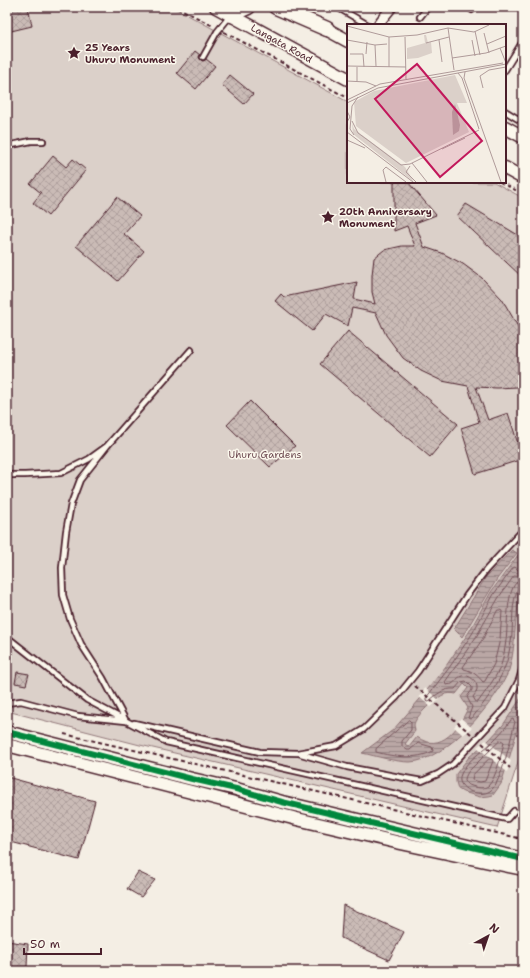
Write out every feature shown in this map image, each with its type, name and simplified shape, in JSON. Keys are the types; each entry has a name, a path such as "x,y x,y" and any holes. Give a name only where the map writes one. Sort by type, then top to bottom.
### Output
{"main road":[{"path":"231,11 248,7"},
{"path":"276,7 327,30"}],"street":[{"name":"Langata Road","path":"216,7 231,11 347,78"},
{"path":"287,7 347,40"},
{"path":"380,24 392,7"},
{"path":"506,128 523,137"},
{"path":"506,169 523,178"},
{"path":"7,732 236,789 282,802 523,859"},
{"path":"7,745 311,823 523,869"}],"lane":[{"path":"337,7 366,24"},
{"path":"420,17 428,7"},
{"path":"203,57 231,11"},
{"path":"506,68 523,41"},
{"path":"506,112 523,122"},
{"path":"7,146 31,141 43,141"},
{"path":"126,721 103,678 81,644 70,620 63,595 62,568 66,532 71,504 80,480 107,446 191,350"},
{"path":"7,475 25,476 61,473 89,459 107,446"},
{"path":"7,703 21,702 78,716 126,721 260,752 298,753 336,746 364,729 410,682 467,595 486,570 523,530"},
{"path":"7,637 87,700 166,742 506,819 514,811"},
{"path":"298,753 347,767 422,781 438,774 452,764 505,708 519,680 523,667"},
{"path":"106,770 109,758"}],"path":[{"path":"177,7 347,97"},
{"path":"502,183 523,194"},
{"path":"410,682 477,738 510,768"},
{"path":"59,733 523,839"}],"green space":[{"name":"Uhuru Gardens","path":"7,7 173,7 347,101 347,183 496,183 523,198 523,747 497,828 140,745 7,711"}],"water":[{"path":"512,550 517,553 497,579 462,637 454,629 486,577"},
{"path":"523,550 523,555 518,564 523,568 523,584 517,609 511,663 503,683 494,697 482,712 454,741 439,752 424,759 404,762 362,753 393,730 446,666 469,632 491,592","holes":["464,684 468,688 461,697 468,708 460,723 448,736 441,741 434,742 426,741 417,737 409,747 405,744 415,731 415,721 431,703 443,695 450,693 456,694"]},
{"path":"523,695 523,710 501,784 493,795 489,796 480,797 458,789 456,774 469,757 488,741 503,725"}],"pier":[{"path":"425,688 439,700 431,707 419,697"},
{"path":"461,718 472,728 463,735 454,727"},
{"path":"486,740 511,761 507,772 477,747"}],"building":[{"path":"7,7 28,7 32,26 7,32"},
{"path":"195,51 200,55 199,57 201,60 203,61 206,59 215,66 196,89 177,73"},
{"path":"230,75 253,94 244,104 222,85"},
{"path":"53,156 66,167 73,159 86,170 48,216 33,203 41,193 30,184"},
{"path":"394,183 409,183 436,215 415,223 424,247 442,253 463,264 482,278 502,299 520,330 523,331 523,383 517,387 476,387 488,420 508,413 523,459 475,474 461,428 479,422 468,386 442,381 421,371 403,358 386,335 376,313 352,308 348,326 326,314 312,331 275,301 281,294 284,297 357,282 354,299 375,304 372,292 374,258 384,250 402,246 415,246 407,226 394,231"},
{"path":"117,197 140,216 124,234 144,251 118,281 76,246"},
{"path":"466,204 523,238 523,278 457,216"},
{"path":"348,331 458,424 430,457 320,364"},
{"path":"250,401 295,446 270,467 227,425"},
{"path":"17,672 29,674 26,685 15,683"},
{"path":"7,777 95,801 79,860 7,841"},
{"path":"138,872 155,880 141,897 127,889"},
{"path":"343,905 404,932 389,960 341,938"},
{"path":"7,941 28,944 27,967 7,968"}],"cycle path":[{"path":"7,732 236,789 282,802 523,859"}],"place":[{"name":"25 Years Uhuru Monument","path":"74,53"},
{"name":"20th Anniversary Monument","path":"328,217"}]}
